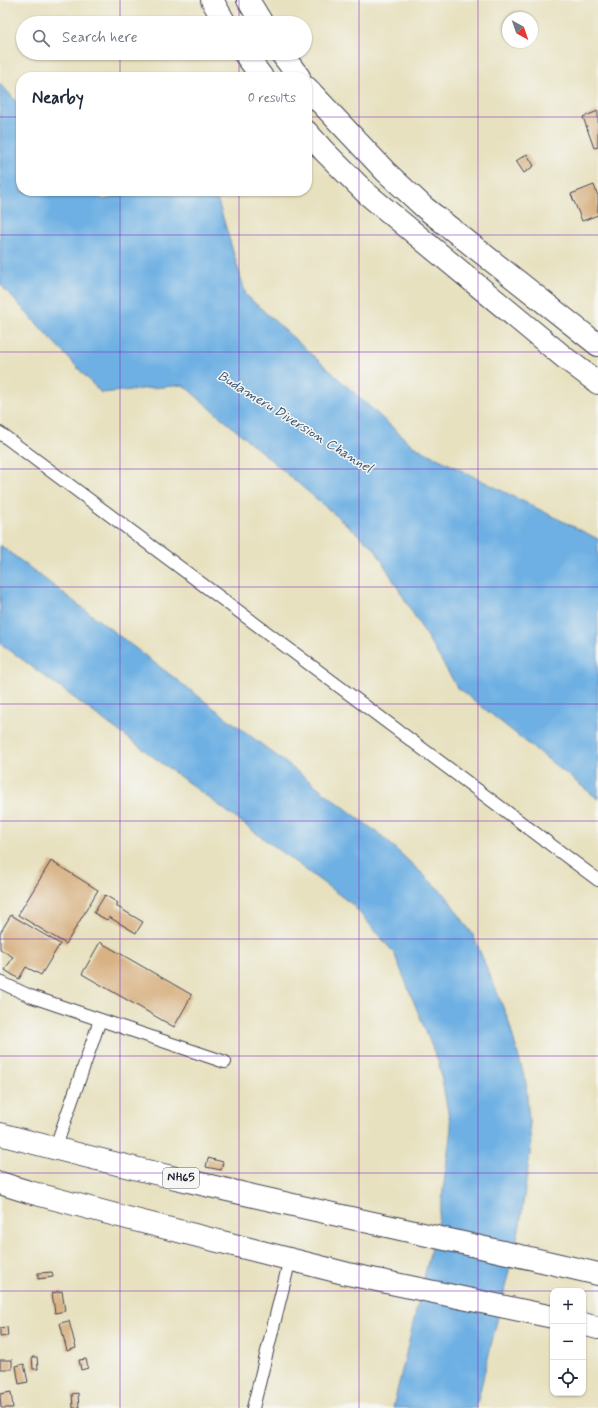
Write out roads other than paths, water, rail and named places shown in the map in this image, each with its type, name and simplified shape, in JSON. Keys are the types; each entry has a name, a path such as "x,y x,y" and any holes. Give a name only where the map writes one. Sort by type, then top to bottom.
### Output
{"main road":[{"path":"212,0 221,16"},
{"path":"248,0 258,16"},
{"path":"249,60 258,72"},
{"path":"286,60 295,72"},
{"path":"312,93 386,172 425,208 598,345"},
{"path":"312,138 366,193 565,358 598,383"},
{"name":"NH65","path":"0,1134 55,1149 362,1221 598,1274"},
{"path":"0,1183 131,1219 348,1274 550,1316"},
{"path":"586,1325 598,1328"}],"lane":[{"path":"0,433 598,880"},
{"path":"0,982 30,996 225,1062"},
{"path":"55,1149 100,1020"},
{"path":"253,1408 290,1259"}],"water":[{"name":"Budameru Diversion Channel","path":"0,83 16,101 16,196 100,196 103,200 118,196 205,196 218,201 246,295 413,446 598,539 598,799 457,687 374,548 183,385 101,393 0,284"},
{"path":"0,545 383,837 446,896 473,935 508,1019 526,1083 531,1147 520,1225 476,1408 393,1408 441,1207 451,1128 439,1064 394,953 353,905 0,643"}]}
